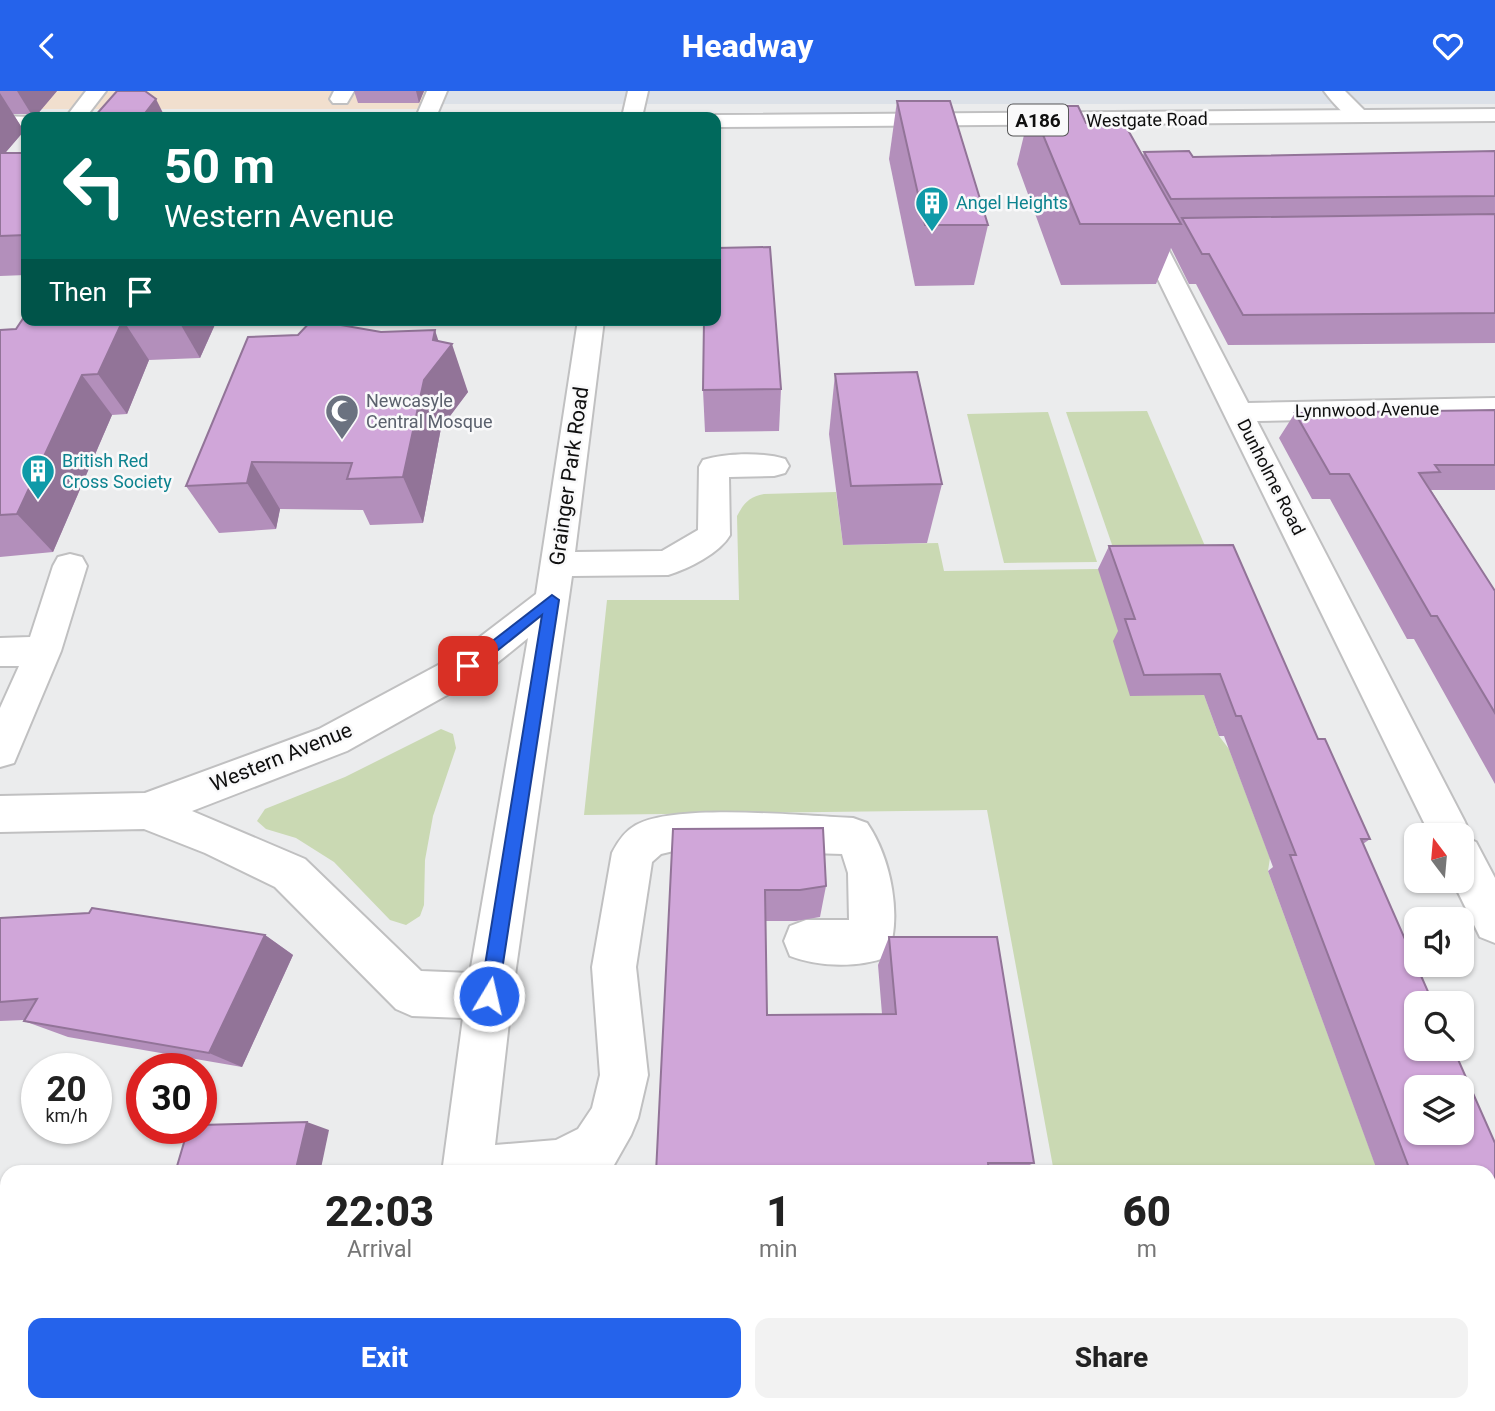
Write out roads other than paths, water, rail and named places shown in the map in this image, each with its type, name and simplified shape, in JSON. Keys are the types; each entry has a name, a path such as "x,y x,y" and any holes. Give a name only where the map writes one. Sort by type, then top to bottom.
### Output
{"street":[{"path":"80,112 96,91"},
{"path":"428,112 437,91"},
{"path":"633,112 638,91"},
{"path":"1334,91 1361,117"},
{"name":"Westgate Road","path":"721,121 1094,132 1361,117 1495,115"},
{"path":"0,122 21,122"},
{"name":"Dunholme Road","path":"1125,191 1164,237 1238,412 1445,823"},
{"name":"Grainger Park Road","path":"469,1165 489,996 554,582 590,326"},
{"name":"Lynnwood Avenue","path":"1238,412 1495,407"},
{"path":"554,582 668,563 714,535 714,467 774,466"},
{"path":"0,751 43,651 70,566"},
{"name":"Western Avenue","path":"0,814 145,811 333,740 468,666 554,582"},
{"path":"0,652 43,651"},
{"name":"Western Avenue","path":"145,811 220,840 290,873 412,993 489,996"},
{"path":"558,1165 596,1147 614,1118 624,1075 622,1026 614,967 633,853 650,838 682,831 853,836 864,850 869,876 871,942 806,941"},
{"path":"1474,881 1495,922"}],"place":[{"name":"Angel Heights","path":"932,233"},
{"name":"Newcasyle Central Mosque","path":"342,441"},
{"name":"British Red Cross Society","path":"38,501"}]}
